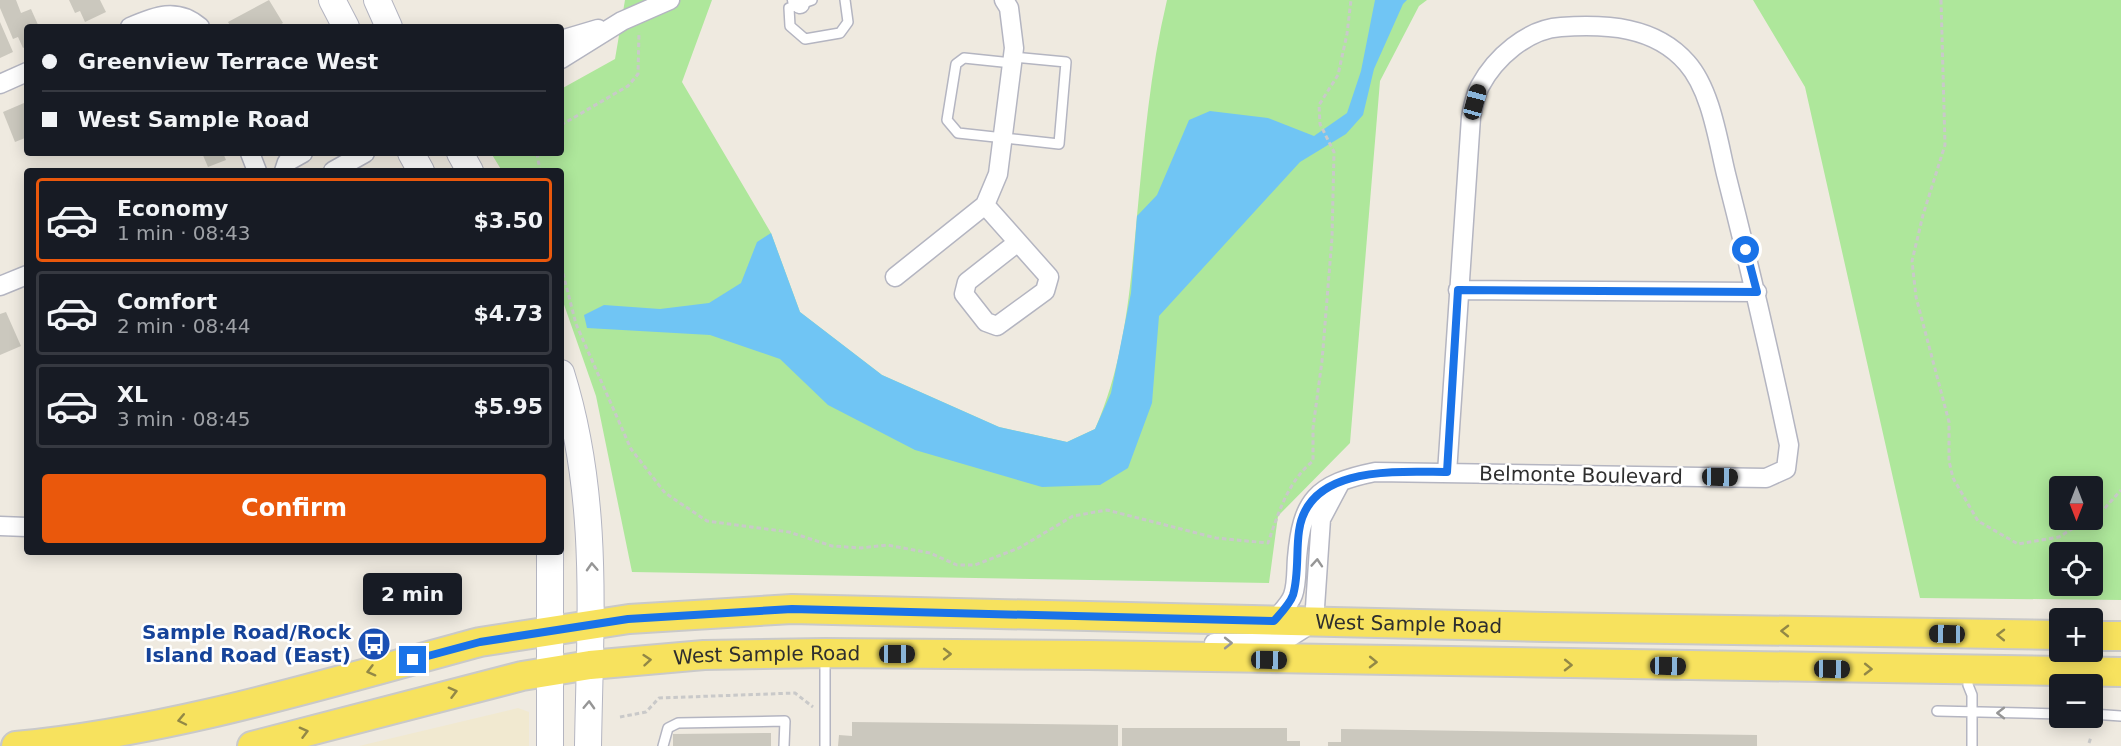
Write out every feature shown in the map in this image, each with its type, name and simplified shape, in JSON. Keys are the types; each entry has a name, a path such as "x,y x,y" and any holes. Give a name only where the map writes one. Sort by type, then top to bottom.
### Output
{"main road":[{"path":"332,0 344,24"},
{"path":"377,0 388,24"},
{"path":"564,384 576,428 585,486 592,572 588,746"},
{"path":"550,555 550,746"},
{"name":"West Sample Road","path":"16,746 132,731 213,713 480,642 628,619 792,609 1545,627 2049,635"},
{"path":"1314,661 1342,640 1503,644 1545,627"},
{"path":"1786,668 1815,648 1884,648 1902,633"},
{"path":"2103,636 2121,636"},
{"name":"West Sample Road","path":"252,746 476,686 551,670 704,655 825,653 1089,655 1314,661 2121,672"}],"street":[{"path":"564,39 622,21 669,0"},
{"path":"895,277 985,205 998,174 1012,60 1009,8 1004,0"},
{"path":"137,24 157,15 181,15 195,24"},
{"path":"564,57 622,21"},
{"path":"1447,472 1458,290 1471,117 1479,88 1497,60 1526,39 1553,27 1596,25 1625,27 1657,40 1687,64 1707,100 1757,292 1458,290"},
{"path":"0,84 24,73"},
{"path":"285,168 287,162 298,156"},
{"path":"338,168 360,156"},
{"path":"985,205 1018,242 1049,277 1045,291 996,326 986,322 964,294 967,282 1018,242"},
{"path":"0,286 24,276"},
{"name":"Belmonte Boulevard","path":"1274,621 1293,597 1299,530 1307,507 1315,497 1340,483 1375,472 1766,478 1786,469 1789,445 1757,292"},
{"path":"1089,655 1112,643 1281,643 1314,622 1321,519 1340,483"},
{"path":"0,526 24,527"}],"lane":[{"path":"803,1 789,8 790,26 806,39 840,33 848,22 845,0"},
{"path":"964,58 1066,62 1059,144 1003,138 958,133 947,120 956,64 964,58"},
{"path":"825,653 825,746"},
{"path":"1968,670 1968,685 1972,695 1972,746"},
{"path":"1937,711 2049,714"},
{"path":"2103,715 2121,716"},
{"path":"751,721 752,733"},
{"path":"766,721 766,733"},
{"path":"663,746 668,728 684,723 784,721 784,746"},
{"path":"701,722 702,734"},
{"path":"726,722 726,734"},
{"path":"684,723 684,734"}],"path":[{"path":"564,278 576,324 631,448 665,492 707,521 789,532 832,546 861,548 887,545 930,553 957,565 975,565 1019,548 1073,516 1107,510 1216,538 1268,543 1279,508 1301,470 1313,461 1313,428 1322,361 1332,238 1334,152 1320,124 1319,105 1338,75 1347,34 1350,0"},
{"path":"1941,0 1945,145 1923,214 1912,261 1916,297 1949,422 1949,461 1953,478 1978,521 2018,544 2059,537 2070,530"},
{"path":"564,123 628,86 638,74 638,34 643,12"},
{"path":"2103,510 2121,490"},
{"path":"620,717 646,712 660,698 772,693 795,693 816,709"},
{"path":"2089,743 2091,736"}],"shaded area":[{"path":"518,708 529,712 529,746 359,746"}],"green space":[{"path":"625,0 712,0 682,82 771,233 800,312 882,375 999,427 1067,442 1095,429 1120,351 1129,298 1152,81 1167,0 1427,0 1419,6 1380,81 1350,443 1278,516 1269,583 632,572 596,396 564,305 564,168 500,168 493,156 564,156 564,87 615,59"},
{"path":"1753,0 2121,0 2121,600 1920,598 1805,87"}],"water":[{"path":"1375,0 1407,0 1403,4 1374,69 1363,115 1346,134 1300,162 1159,316 1152,403 1128,468 1100,485 1042,487 915,450 828,405 780,359 710,335 587,328 584,315 604,305 660,309 709,303 741,283 757,242 771,233 800,312 882,375 999,427 1067,442 1095,429 1111,393 1131,293 1137,216 1157,195 1189,120 1210,111 1268,118 1314,136 1347,113 1361,71"}],"building":[{"path":"0,0 16,0 21,13 31,9 38,24 24,24 24,48 18,37 13,39 0,8"},
{"path":"69,0 100,0 106,12 85,22 80,11 75,13"},
{"path":"269,0 283,23 229,24 228,22"},
{"path":"0,22 13,52 0,58"},
{"path":"24,103 24,138 15,142 3,112"},
{"path":"203,156 224,156 226,160 208,167"},
{"path":"6,312 21,346 0,355 0,314"},
{"path":"852,722 1118,725 1118,746 838,746 839,735 852,736"},
{"path":"1122,728 1287,728 1287,741 1300,741 1300,746 1122,746"},
{"path":"1341,729 1757,735 1757,746 1328,746 1328,742 1341,742"},
{"path":"771,733 771,746 673,746 673,734"}],"place":[{"name":"Sample Road/Rock Island Road (East)","path":"374,644"}],"route":[{"path":"413,660 480,642 628,619 792,609 1274,621 1293,597 1299,530 1307,507 1315,497 1340,483 1375,472 1447,472 1458,290 1757,292 1746,250"}]}
